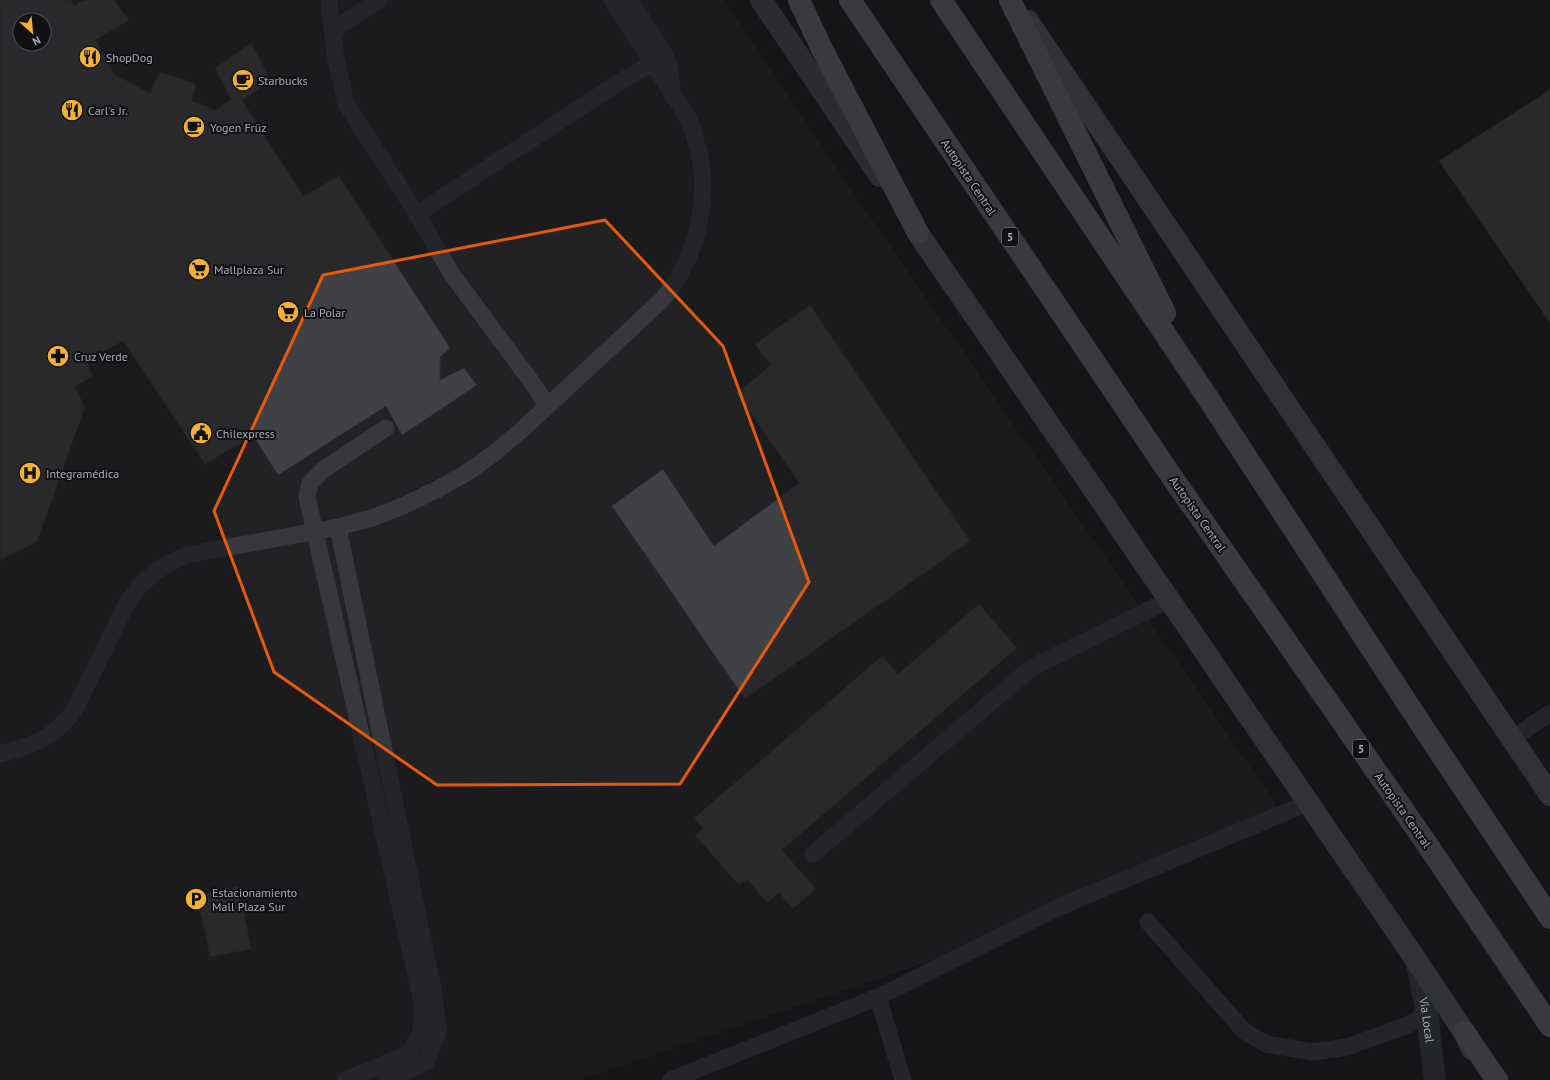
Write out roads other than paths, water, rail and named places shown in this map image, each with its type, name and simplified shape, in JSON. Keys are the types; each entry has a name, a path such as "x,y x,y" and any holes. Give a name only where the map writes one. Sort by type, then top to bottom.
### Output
{"highway":[{"path":"799,0 822,49 918,233"},
{"name":"Autopista Central","path":"850,0 1170,474 1420,834 1550,1026"},
{"path":"941,0 1208,398 1432,742 1550,918"},
{"path":"1010,0 1208,398"},
{"path":"1464,1032 1497,1080"}],"main road":[{"path":"760,0 1416,960 1464,1032 1484,1080"},
{"path":"1014,0 1512,739 1542,779 1550,796"}],"street":[{"name":"Vía Local","path":"1416,960 1427,1013 1435,1080"}],"lane":[{"path":"329,0 333,30 334,54 346,104 417,214 451,273 536,388 547,406"},
{"path":"333,30 379,0"},
{"path":"0,754 25,748 39,742 64,724 74,711 126,605 139,587 155,572 171,562 187,555 315,532 372,518 405,505 436,490 468,472 498,451 662,300 678,278 690,254 698,229 702,202 703,179 700,156 690,121 612,0"},
{"path":"630,0 665,55 671,78 672,92"},
{"path":"417,214 615,85 653,62"},
{"path":"346,1080 410,1053 421,1032 422,1002 307,497 310,483 323,470 386,428"},
{"path":"338,527 434,994 438,1031 426,1062 388,1080"},
{"path":"813,854 1024,674 1037,665 1169,600"},
{"path":"1512,739 1550,713"},
{"path":"671,1080 878,997 1061,906 1308,802"},
{"path":"1148,922 1244,1030 1266,1044 1313,1052 1347,1047 1408,1025 1427,1013"},
{"path":"878,997 903,1080"}],"place":[{"name":"ShopDog","path":"90,57"},
{"name":"Starbucks","path":"243,80"},
{"name":"Carl's Jr.","path":"72,110"},
{"name":"Yogen Früz","path":"194,127"},
{"name":"Mallplaza Sur","path":"199,269"},
{"name":"La Polar","path":"288,312"},
{"name":"Cruz Verde","path":"58,356"},
{"name":"Chilexpress","path":"201,433"},
{"name":"Integramédica","path":"30,473"},
{"name":"Estacionamiento Mall Plaza Sur","path":"196,899"}]}
